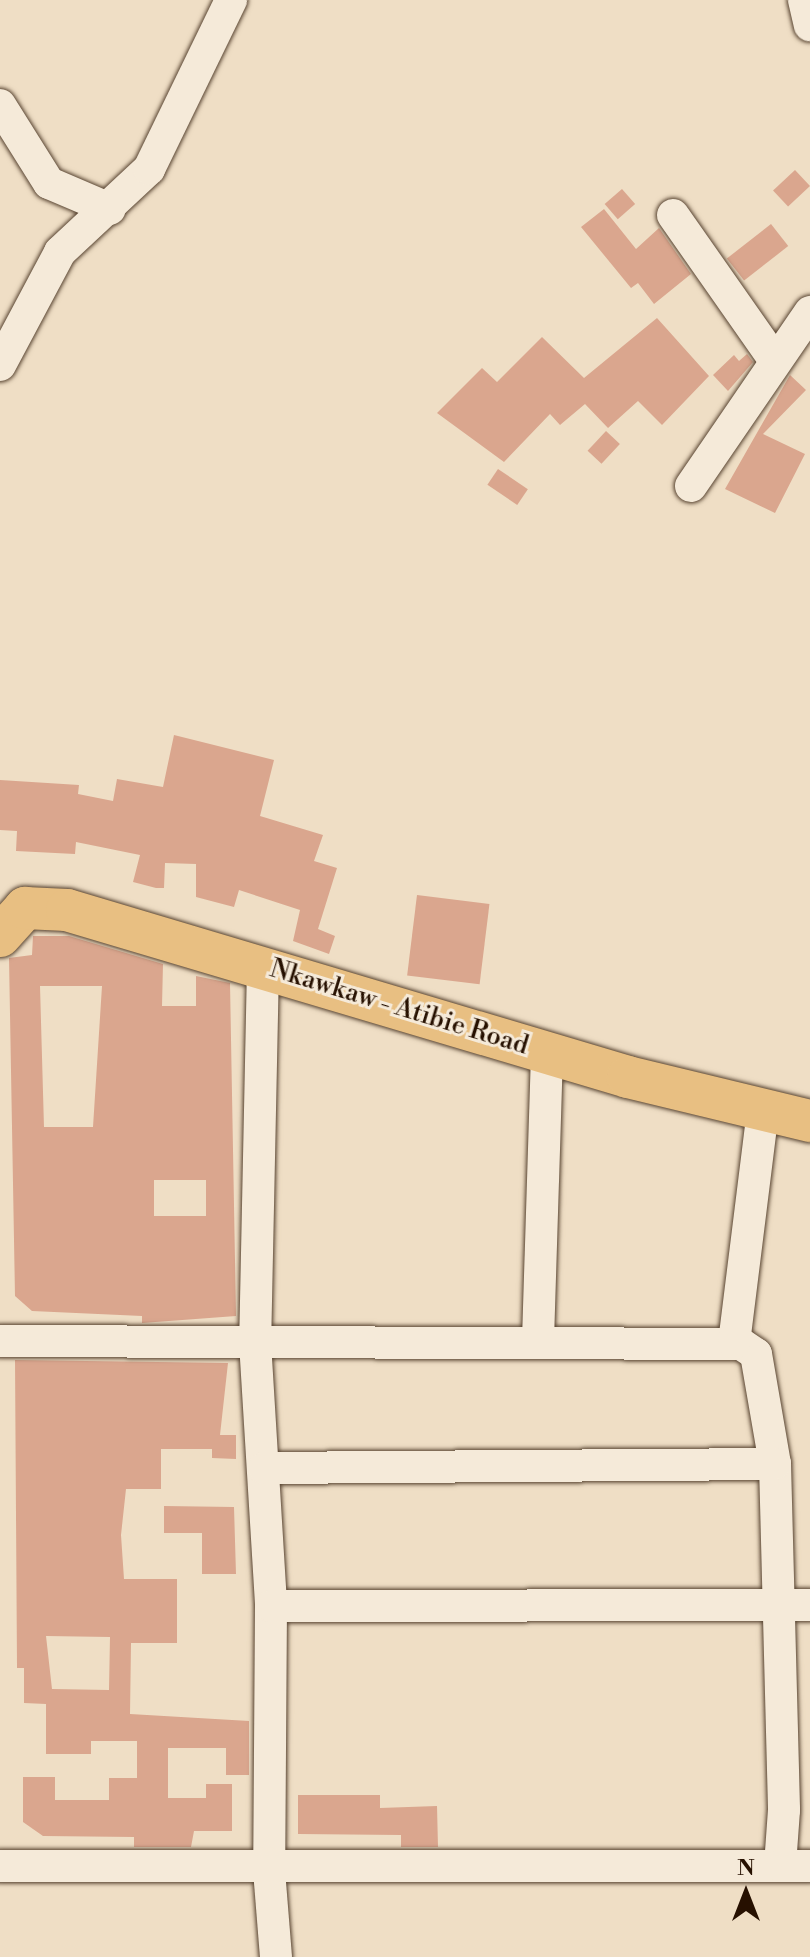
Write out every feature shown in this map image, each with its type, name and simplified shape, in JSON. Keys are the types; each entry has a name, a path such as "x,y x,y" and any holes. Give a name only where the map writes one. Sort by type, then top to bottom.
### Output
{"main road":[{"name":"Nkawkaw - Atibie Road","path":"3,921 25,908 67,910 547,1052 810,1121"}],"street":[{"path":"0,365 45,273 149,169 180,115 231,0"},
{"path":"804,0 810,25"},
{"path":"0,105 49,183 110,209"},
{"path":"673,215 773,358"},
{"path":"691,486 773,358 810,312"},
{"path":"263,967 255,1342 271,1606 269,1870 276,1957"},
{"path":"538,1340 547,1052"},
{"path":"734,1343 763,1111"},
{"path":"0,1341 538,1340 734,1343 756,1354 794,1605 795,1866 269,1870 0,1866"},
{"path":"264,1468 775,1464"},
{"path":"271,1606 794,1605"}],"building":[{"path":"795,170 810,186 788,207 773,190"},
{"path":"622,189 635,204 618,219 605,204"},
{"path":"604,209 636,249 659,228 691,274 654,304 638,283 631,288 581,227"},
{"path":"771,224 788,246 744,281 727,258"},
{"path":"657,318 709,376 662,425 638,401 608,428 585,404 560,425 550,414 504,462 437,413 482,368 497,382 542,337 584,378"},
{"path":"747,354 753,362 728,391 713,375 734,355 739,361"},
{"path":"790,375 806,390 763,434 805,454 775,513 725,489"},
{"path":"606,431 620,444 601,464 588,451"},
{"path":"498,469 528,489 517,505 487,485"},
{"path":"174,735 274,760 260,816 323,835 314,861 337,868 318,929 335,936 329,954 293,941 300,910 239,890 234,907 196,897 196,864 165,863 164,888 156,888 133,882 140,855 76,842 75,854 16,851 17,831 0,830 0,780 79,785 78,794 113,801 117,779 163,787"},
{"path":"417,895 489,904 480,984 407,975"},
{"path":"33,936 69,936 163,964 162,1006 196,1006 196,976 230,983 236,1316 142,1323 142,1316 32,1311 15,1296 9,958 32,955","holes":["40,986 102,986 93,1127 44,1127","154,1180 206,1180 206,1216 154,1216"]},
{"path":"15,1360 228,1363 220,1435 236,1435 236,1459 212,1458 212,1449 161,1449 161,1489 126,1489 121,1535 124,1579 177,1579 177,1643 131,1643 130,1714 249,1721 249,1775 226,1775 226,1748 168,1748 168,1798 206,1798 206,1784 232,1784 232,1831 194,1831 191,1847 134,1847 134,1837 43,1836 23,1822 23,1777 55,1777 55,1800 109,1800 109,1778 137,1778 137,1741 91,1741 91,1754 46,1754 46,1704 24,1703 24,1668 17,1668","holes":["46,1636 110,1637 109,1690 52,1689"]},
{"path":"164,1506 234,1507 236,1574 202,1574 202,1533 164,1533"},
{"path":"298,1795 380,1795 380,1808 437,1806 438,1847 401,1847 401,1835 298,1834"}]}
